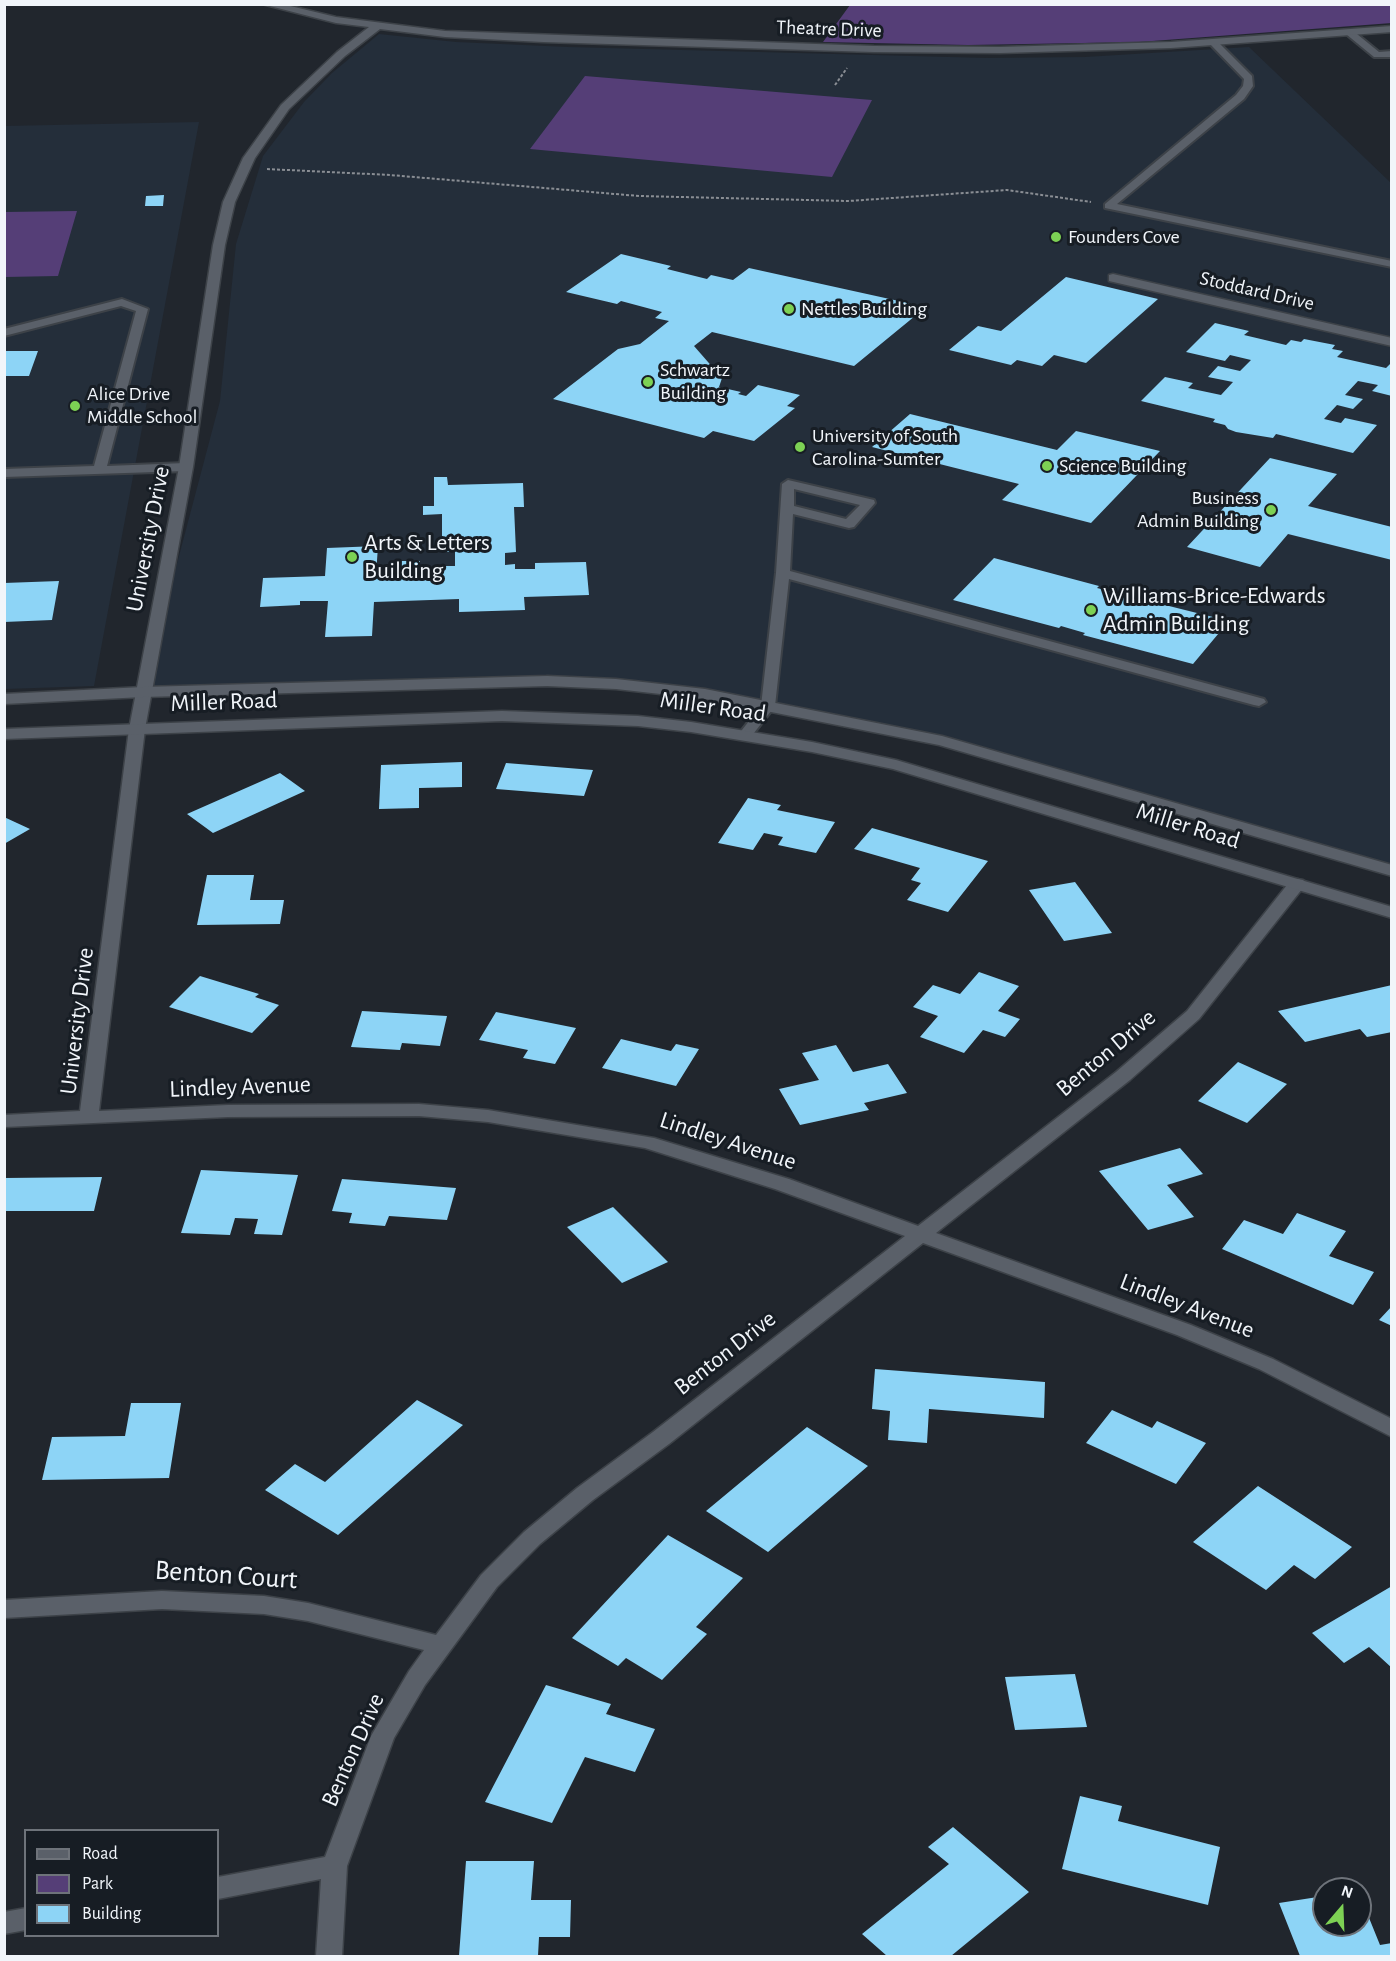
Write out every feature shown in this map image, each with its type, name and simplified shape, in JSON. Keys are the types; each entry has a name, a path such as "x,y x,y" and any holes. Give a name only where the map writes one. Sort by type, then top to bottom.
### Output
{"street":[{"name":"Theatre Drive","path":"267,4 336,20 445,34 874,49 1020,50 1214,42 1392,29"},
{"name":"University Drive","path":"89,1118 136,729 186,467 219,245 229,202 258,142 285,107 341,54 377,26"},
{"name":"Stoddard Drive","path":"1113,278 1392,342"},
{"name":"Miller Road","path":"4,699 143,692 547,681 616,684 705,694 942,741 1392,871"},
{"name":"Miller Road","path":"4,734 502,716 638,721 745,735 906,768 1392,913"},
{"name":"Benton Drive","path":"329,1956 334,1866 383,1737 417,1678 489,1581 532,1538 585,1494 661,1438 1123,1076 1192,1015 1242,956 1297,884"},
{"name":"Lindley Avenue","path":"4,1121 347,1109 419,1110 499,1117 647,1142 782,1184 1184,1330 1266,1364 1392,1429"},
{"name":"Benton Court","path":"4,1609 162,1600 264,1605 308,1612 440,1645"},
{"path":"219,1888 334,1866"},
{"path":"4,1923 24,1919"}],"lane":[{"path":"1349,32 1392,67"},
{"path":"1109,206 1240,97 1248,86 1249,78 1214,42"},
{"path":"1377,56 1392,54"},
{"path":"1109,206 1392,264"},
{"path":"4,333 122,302 142,309 99,471"},
{"path":"4,473 186,467"},
{"path":"745,735 768,706 783,573 788,484 869,503 849,524 787,508"},
{"path":"783,573 1259,702"}],"path":[{"path":"243,169 390,176 628,196 786,201 849,201 1019,190 1109,206"}],"shaded area":[{"name":"University of South Carolina-Sumter","path":"379,34 456,42 568,47 987,58 1085,57 1249,47 1391,183 1391,869 981,749 864,720 680,688 585,679 491,676 143,692 220,401 236,244 263,156 304,102 332,73"},
{"name":"Alice Drive Middle School","path":"199,122 94,686 5,689 4,126"}],"green space":[{"path":"1391,4 1392,23 1139,42 968,45 823,42 850,5"},
{"path":"585,76 872,100 832,177 530,149"},
{"path":"77,211 58,276 5,277 5,212"}],"building":[{"path":"164,195 163,206 145,206 146,196"},
{"path":"621,254 671,266 667,269 707,279 711,275 733,280 749,268 926,307 854,366 712,332 694,346 722,378 719,387 741,392 738,394 746,396 758,385 800,395 787,406 795,408 754,441 713,431 704,438 553,399 618,349 640,344 669,321 655,318 662,312 621,301 617,304 566,292"},
{"path":"1066,277 1158,299 1086,363 1054,355 1042,366 1017,360 1011,365 949,350 978,326 1001,331"},
{"path":"1215,323 1249,331 1244,335 1286,345 1291,340 1301,342 1304,339 1335,345 1332,349 1343,351 1337,357 1386,368 1392,362 1392,396 1372,391 1378,385 1358,381 1345,395 1363,399 1353,409 1337,405 1324,419 1341,423 1345,418 1377,425 1353,453 1276,434 1273,438 1236,432 1225,425 1213,422 1215,419 1141,401 1165,377 1193,383 1188,388 1221,395 1233,382 1208,377 1218,366 1240,371 1251,360 1230,355 1225,361 1186,352"},
{"path":"4,351 38,351 29,376 4,376"},
{"name":"Science Building","path":"910,414 1057,450 1076,431 1160,451 1091,523 1002,500 1019,484 872,447"},
{"name":"Business Admin Building","path":"1270,458 1337,474 1308,506 1392,527 1392,560 1288,534 1260,567 1187,547"},
{"name":"Arts & Letters Building","path":"434,477 447,477 448,485 523,483 524,507 514,507 516,552 505,553 505,565 515,564 515,569 535,569 535,563 586,562 589,595 524,597 525,610 459,612 459,599 374,602 372,636 325,637 328,601 300,601 300,605 260,607 263,578 325,576 327,548 378,546 376,575 399,574 399,561 420,561 420,574 440,573 441,566 455,566 455,552 442,552 442,514 423,515 423,506 434,506"},
{"name":"Williams-Brice-Edwards Admin Building","path":"994,558 1099,586 1097,588 1229,621 1193,664 1083,635 1085,633 1061,626 1059,628 953,600"},
{"path":"59,581 52,620 4,622 4,583"},
{"path":"462,762 462,787 419,788 419,808 379,809 381,765"},
{"path":"506,763 593,770 584,796 496,789"},
{"path":"280,773 305,791 213,833 187,814"},
{"path":"748,798 781,805 777,810 835,822 816,853 778,845 783,837 764,833 753,850 718,843"},
{"path":"4,817 30,829 4,844"},
{"path":"872,828 988,861 948,912 907,900 921,883 911,880 920,868 854,849"},
{"path":"207,875 254,875 250,900 284,900 280,924 197,925"},
{"path":"1075,882 1112,933 1064,941 1029,890"},
{"path":"979,972 1019,986 998,1011 1020,1019 1005,1037 983,1030 964,1053 920,1037 938,1016 913,1007 933,985 960,994"},
{"path":"200,976 259,994 255,997 279,1005 252,1033 169,1007"},
{"path":"1392,985 1392,1032 1367,1037 1360,1029 1305,1042 1278,1011"},
{"path":"362,1011 447,1016 440,1046 402,1043 400,1050 351,1047"},
{"path":"496,1012 576,1028 555,1064 523,1058 528,1050 479,1040"},
{"path":"621,1039 671,1051 676,1044 699,1049 676,1086 602,1068"},
{"path":"836,1045 853,1072 888,1064 907,1093 864,1103 869,1110 800,1125 779,1089 819,1080 802,1053"},
{"path":"1238,1062 1287,1084 1247,1123 1198,1101"},
{"path":"1180,1148 1203,1174 1167,1185 1194,1217 1148,1230 1099,1171"},
{"path":"201,1170 298,1175 282,1235 254,1234 258,1219 235,1218 230,1235 181,1233"},
{"path":"102,1177 94,1211 4,1211 4,1178"},
{"path":"342,1179 456,1188 447,1220 389,1216 385,1226 349,1223 352,1213 332,1211"},
{"path":"613,1207 668,1262 622,1283 567,1227"},
{"path":"1297,1213 1346,1231 1329,1256 1374,1272 1353,1305 1222,1249 1244,1220 1283,1234"},
{"path":"1392,1306 1392,1326 1379,1320"},
{"path":"875,1369 1045,1382 1044,1418 929,1409 927,1443 888,1440 890,1411 872,1409"},
{"path":"417,1400 463,1425 338,1535 265,1490 295,1464 325,1482"},
{"path":"131,1403 181,1403 169,1478 42,1480 52,1437 125,1436"},
{"path":"1112,1410 1152,1428 1157,1421 1206,1443 1176,1484 1086,1443"},
{"path":"807,1427 868,1466 768,1552 706,1511"},
{"path":"1258,1486 1352,1547 1315,1579 1294,1565 1266,1590 1193,1542"},
{"path":"668,1535 743,1578 696,1627 707,1634 662,1680 626,1658 618,1666 572,1638"},
{"path":"1392,1586 1392,1668 1369,1647 1344,1663 1312,1633"},
{"path":"1075,1674 1087,1727 1015,1730 1005,1677"},
{"path":"546,1685 611,1704 606,1714 655,1729 635,1772 585,1757 552,1823 485,1802"},
{"path":"1080,1796 1122,1806 1118,1821 1220,1847 1208,1905 1062,1869"},
{"path":"953,1827 1029,1892 951,1956 887,1956 862,1934 949,1864 928,1847"},
{"path":"466,1861 534,1861 531,1900 571,1900 570,1937 539,1937 538,1956 459,1956"},
{"path":"1312,1898 1312,1937 1372,1937 1372,1925 1380,1945 1392,1943 1392,1956 1300,1956 1279,1903"}],"place":[{"name":"Founders Cove","path":"1056,237"},
{"name":"Nettles Building","path":"789,309"},
{"name":"Schwartz Building","path":"648,382"},
{"name":"Alice Drive Middle School","path":"75,406"},
{"name":"University of South Carolina-Sumter","path":"800,447"},
{"name":"Science Building","path":"1047,466"},
{"name":"Business Admin Building","path":"1271,510"},
{"name":"Arts & Letters Building","path":"352,557"},
{"name":"Williams-Brice-Edwards Admin Building","path":"1091,610"}]}
